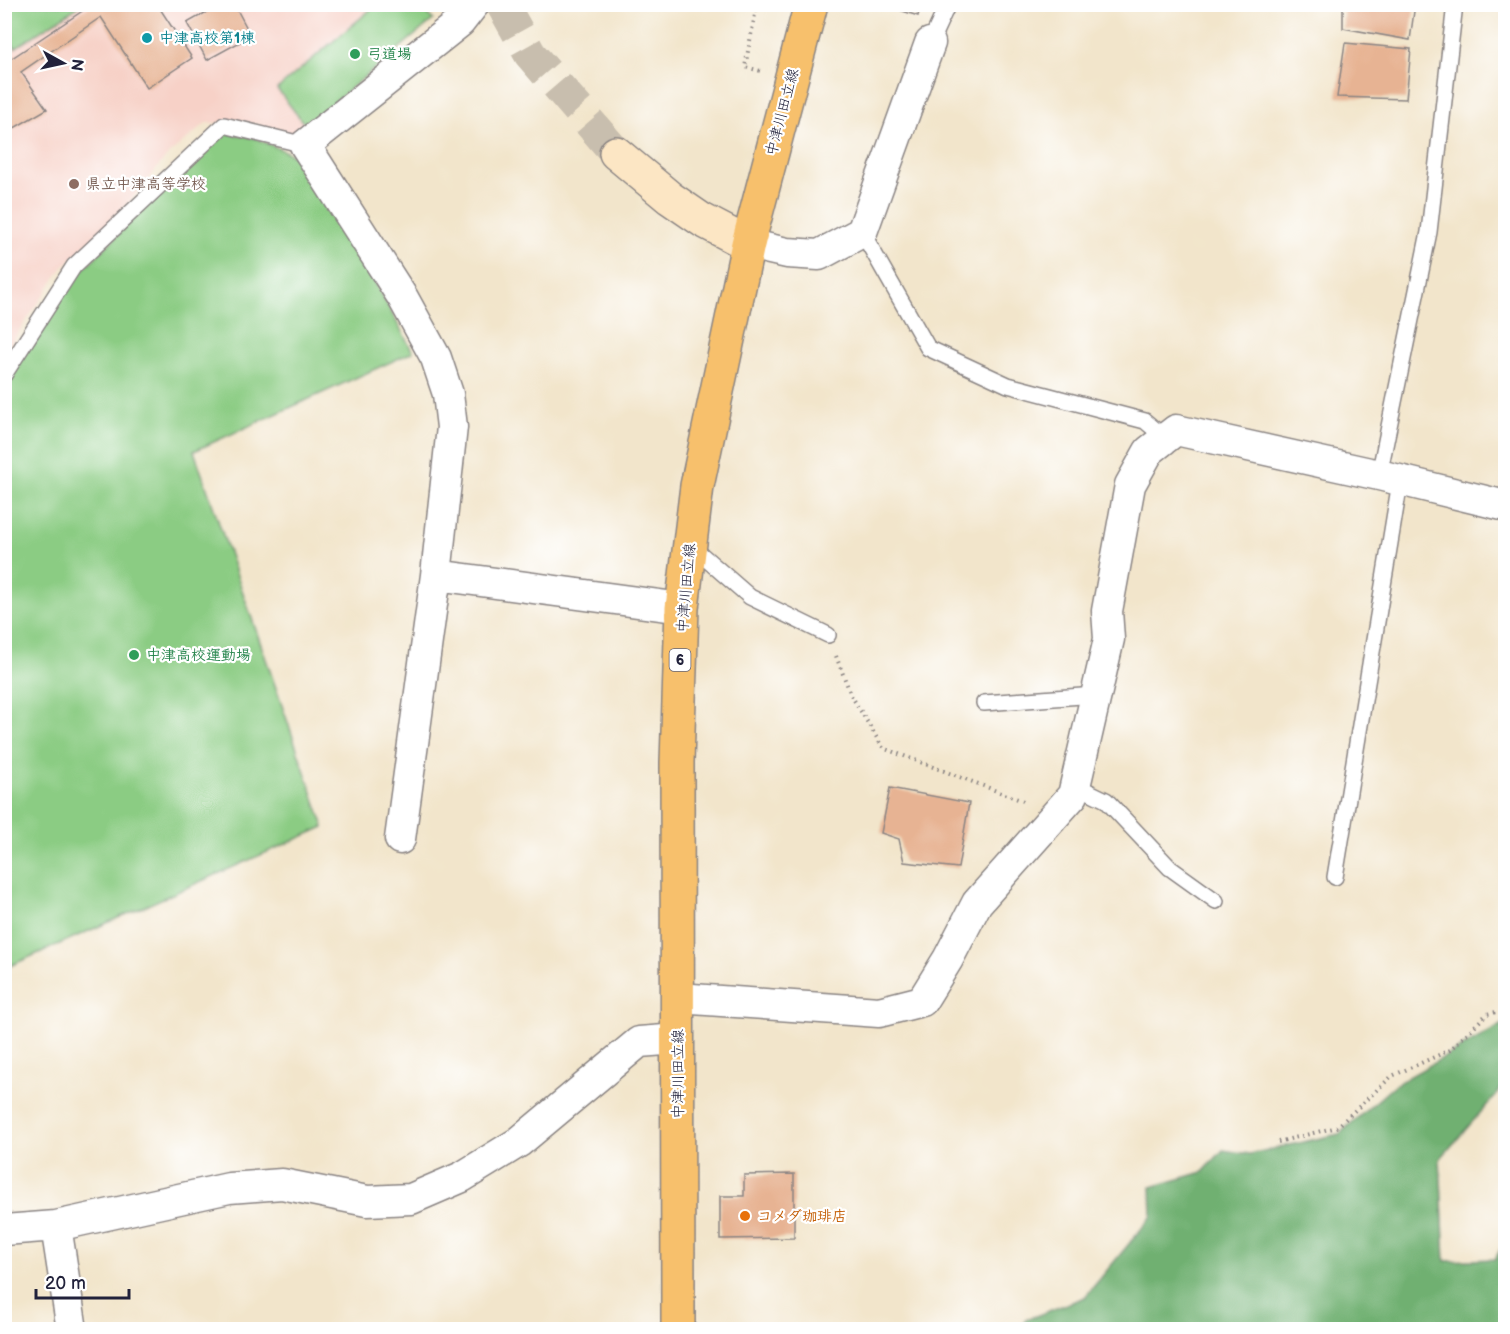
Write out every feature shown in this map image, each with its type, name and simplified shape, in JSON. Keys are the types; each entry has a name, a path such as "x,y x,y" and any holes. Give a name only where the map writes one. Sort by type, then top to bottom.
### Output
{"main road":[{"name":"中津川田立線","path":"678,1329 677,762 681,608 697,486 748,244 811,4"}],"street":[{"path":"400,839 436,575 452,427 448,394 435,358 403,298 305,145 460,22 474,4"},
{"path":"616,153 670,198 702,220 748,244 787,253 819,255 862,232 930,43"},
{"path":"678,998 879,1012 922,1001 948,959 977,903 1073,795 1109,639 1107,611 1130,485 1149,451 1176,430 1506,506"},
{"path":"436,575 681,608"},
{"path":"4,1230 56,1226 229,1188 282,1185 367,1201 411,1199 462,1177 519,1142 639,1042 678,1039"},
{"path":"56,1226 72,1329"}],"lane":[{"path":"930,43 948,4"},
{"path":"1335,877 1390,479 1429,232 1455,4"},
{"path":"4,375 74,266 224,125 305,145"},
{"path":"862,232 928,348 1008,385 1145,421 1165,438"},
{"path":"689,544 750,597 828,635"},
{"path":"984,703 1096,696"},
{"path":"1075,785 1106,800 1170,868 1216,901"}],"path":[{"path":"757,4 745,67 761,71"},
{"path":"828,635 851,695 884,748 1057,814"},
{"path":"1278,1142 1337,1126 1392,1076 1450,1050 1488,1014 1506,1010"}],"shaded area":[{"name":"県立中津高等学校","path":"419,4 433,20 280,144 259,124 206,123 166,157 121,212 62,268 5,352 5,5"}],"green space":[{"path":"4,5 81,5 15,48 5,32"},
{"name":"弓道場","path":"376,5 420,5 433,20 306,126 277,89"},
{"name":"中津高校運動場","path":"216,131 255,138 300,158 361,257 413,352 194,451 324,827 5,968 4,483 12,479 5,451 5,374 70,282 119,234 159,186"},
{"path":"1505,1023 1505,1086 1440,1159 1445,1261 1495,1259 1505,1241 1505,1329 1023,1329 1025,1320 1085,1297 1152,1216 1151,1187 1203,1172 1223,1150 1250,1154 1339,1134 1396,1084"}],"building":[{"path":"93,4 157,4 192,58 147,88 101,17 21,72 47,109 4,134 4,47 12,58"},
{"path":"221,4 234,4 251,36 207,60 187,23"},
{"path":"881,4 921,4 918,16"},
{"path":"1343,4 1415,4 1410,40 1343,28"},
{"path":"1345,43 1411,49 1406,99 1337,97"},
{"path":"890,788 969,803 958,868 904,862 899,839 881,833"},
{"path":"794,1174 794,1238 720,1239 720,1196 744,1196 744,1175"}],"tunnel":[{"path":"502,4 530,54 616,153"}],"place":[{"name":"中津高校第1棟","path":"147,38"},
{"name":"弓道場","path":"355,54"},
{"name":"県立中津高等学校","path":"74,184"},
{"name":"中津高校運動場","path":"134,655"},
{"name":"コメダ珈琲店","path":"745,1216"}]}
